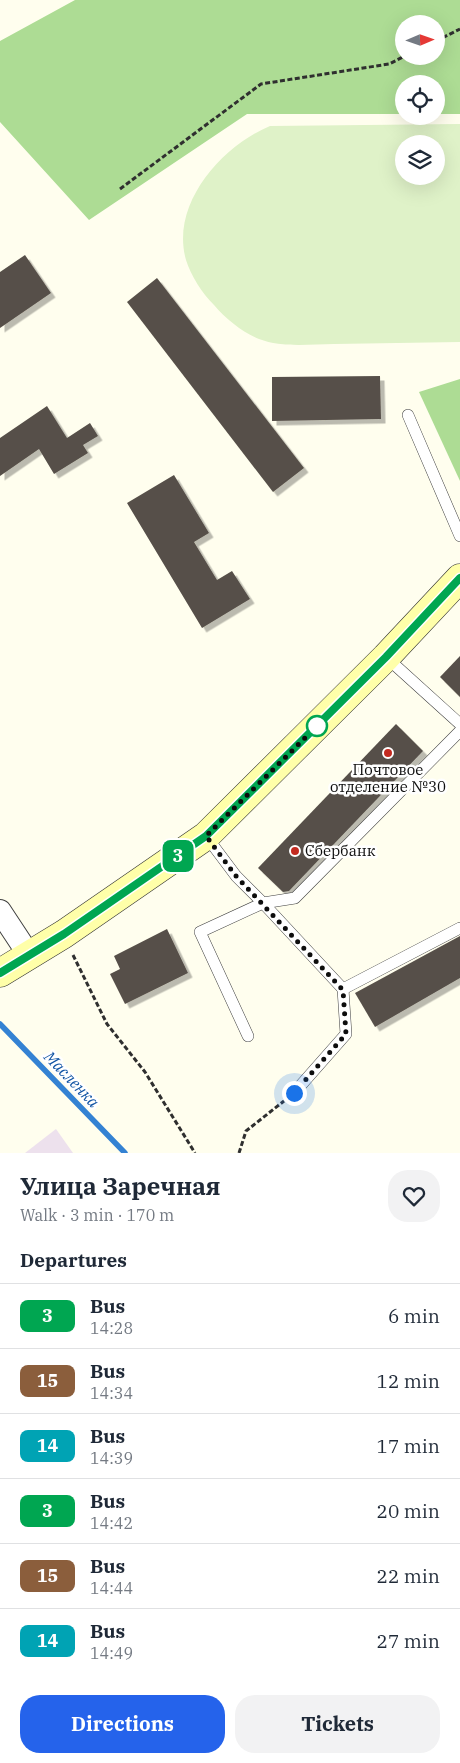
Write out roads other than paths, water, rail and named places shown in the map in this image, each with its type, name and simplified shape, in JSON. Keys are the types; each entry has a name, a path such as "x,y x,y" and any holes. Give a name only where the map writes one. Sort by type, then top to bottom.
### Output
{"main road":[{"path":"0,973 64,934 206,836 386,657 460,578"}],"street":[{"path":"0,911 29,955"}],"lane":[{"path":"408,415 460,536"},
{"path":"386,657 460,724"},
{"path":"248,1036 200,932 263,903 295,898 460,731"},
{"path":"206,836 236,876 343,990 346,1034 294,1093"},
{"path":"343,990 460,928"}],"waterway":[{"name":"Масленка","path":"0,1024 125,1153"}],"place":[{"name":"Почтовое отделение №30","path":"388,753"},
{"name":"Сбербанк","path":"295,851"}]}
